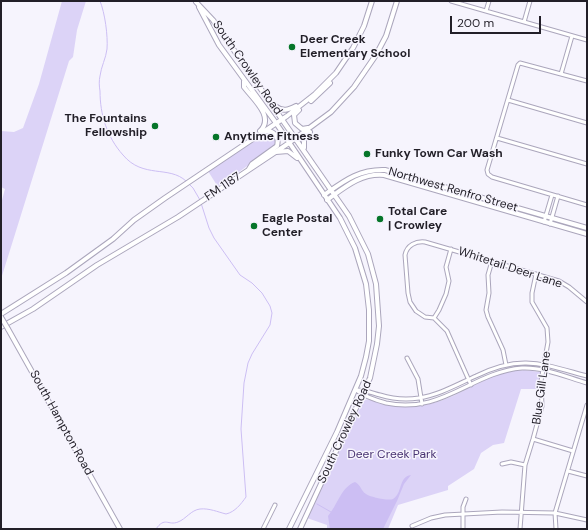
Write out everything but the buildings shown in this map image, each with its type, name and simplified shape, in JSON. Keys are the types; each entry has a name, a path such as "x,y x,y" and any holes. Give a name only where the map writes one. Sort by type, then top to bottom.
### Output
{"main road":[{"name":"South Crowley Road","path":"196,1 213,20 335,194 359,234 368,254 376,284 379,326 374,360 366,390 300,529"},
{"name":"South Crowley Road","path":"196,1 214,37 244,81 276,123 340,218 355,248 366,284 370,310 369,342 356,390 289,529"},
{"name":"FM 1187","path":"1,314 66,273 113,239 134,220 301,106 322,88 340,67 353,48 364,26 372,1"},
{"name":"FM 1187","path":"1,327 34,309 97,265 178,217 276,152 331,112 354,87 376,55 386,36 397,1"},
{"path":"230,61 238,55"},
{"path":"313,126 304,130 299,128 294,121 294,115 326,87 339,72 340,67"},
{"path":"215,164 217,159 260,131 265,124 265,116 244,87 244,81"},
{"path":"272,103 284,110 301,106"},
{"path":"304,151 303,145 306,134 330,116 331,112"},
{"path":"249,169 252,164 275,149 278,144 278,140 273,133 267,131 260,133"},
{"path":"276,152 288,151 300,159"},
{"name":"Northwest Renfro Street","path":"324,195 356,175 385,170 587,228"},
{"name":"Northwest Renfro Street","path":"327,200 359,179 374,172 587,234"},
{"path":"363,271 372,268"},
{"name":"South Hampton Road","path":"1,318 120,529"}],"street":[{"path":"451,1 587,40"},
{"path":"486,11 489,1"},
{"path":"524,22 530,1"},
{"path":"561,74 572,36"},
{"path":"587,81 520,63 518,65 487,170 488,174 492,177 587,205"},
{"path":"508,100 587,123"},
{"path":"497,138 587,164"},
{"path":"544,222 552,195"},
{"path":"550,224 558,196"},
{"name":"Whitetail Deer Lane","path":"434,318 426,317 416,311 408,297 405,255 406,250 411,245 420,242 451,249 565,284 587,302"},
{"path":"451,249 446,267 448,285 439,310 434,318 447,332 471,385"},
{"path":"492,261 488,275 489,293 486,310 504,350 508,370"},
{"name":"Blue Gill Lane","path":"520,529 525,465 542,406 540,387 548,342 548,333 544,322 532,302 532,293 536,274"},
{"path":"407,358 418,379 422,404"},
{"path":"356,390 366,390 395,398 421,398 433,395 496,367 521,362 544,364 587,376"},
{"path":"356,390 363,396 394,405 422,404 435,401 498,372 523,368 543,370 587,383"},
{"path":"556,529 555,513 587,405"},
{"path":"533,439 573,451"},
{"path":"502,464 511,462 525,465"},
{"path":"568,471 587,476"},
{"path":"463,529 463,507 466,499"},
{"path":"263,529 275,505"},
{"path":"412,526 431,518 445,515 521,512 555,513 587,520"}],"green space":[{"path":"62,1 86,1 77,30 73,57 69,61 1,279 1,204 5,189 1,187 1,131 14,132 23,128 39,84"},
{"path":"265,133 271,134 275,138 275,146 218,187 208,171"},
{"name":"Deer Creek Park","path":"524,370 540,372 538,389 521,389 504,443 493,445 481,453 474,469 448,486 448,490 398,505 388,529 327,529 327,525 307,518 364,400 370,400 381,404 413,407 435,403 495,376 506,372"}],"shaded area":[{"path":"411,475 404,484 383,529 330,529 328,516 343,492 350,484 355,482 364,493 368,495 379,498 393,499 398,493 404,479"}],"waterway":[{"path":"100,1 105,18 107,44 99,85 101,109 109,133 117,148 123,155 139,167 179,176 186,181"},
{"path":"188,183 193,188 200,200"},
{"path":"156,529 164,522 178,522 194,511 200,509 226,514 229,513 238,507 246,497 241,429 244,383 248,363 270,325 272,313 270,306 262,293 252,283 240,275 214,238 209,228 201,203"},
{"path":"317,504 331,512"}],"place":[{"name":"Deer Creek Elementary School","path":"292,47"},
{"name":"The Fountains Fellowship","path":"155,126"},
{"name":"Anytime Fitness","path":"216,137"},
{"name":"Funky Town Car Wash","path":"367,154"},
{"name":"Total Care | Crowley","path":"380,219"},
{"name":"Eagle Postal Center","path":"254,226"}]}
